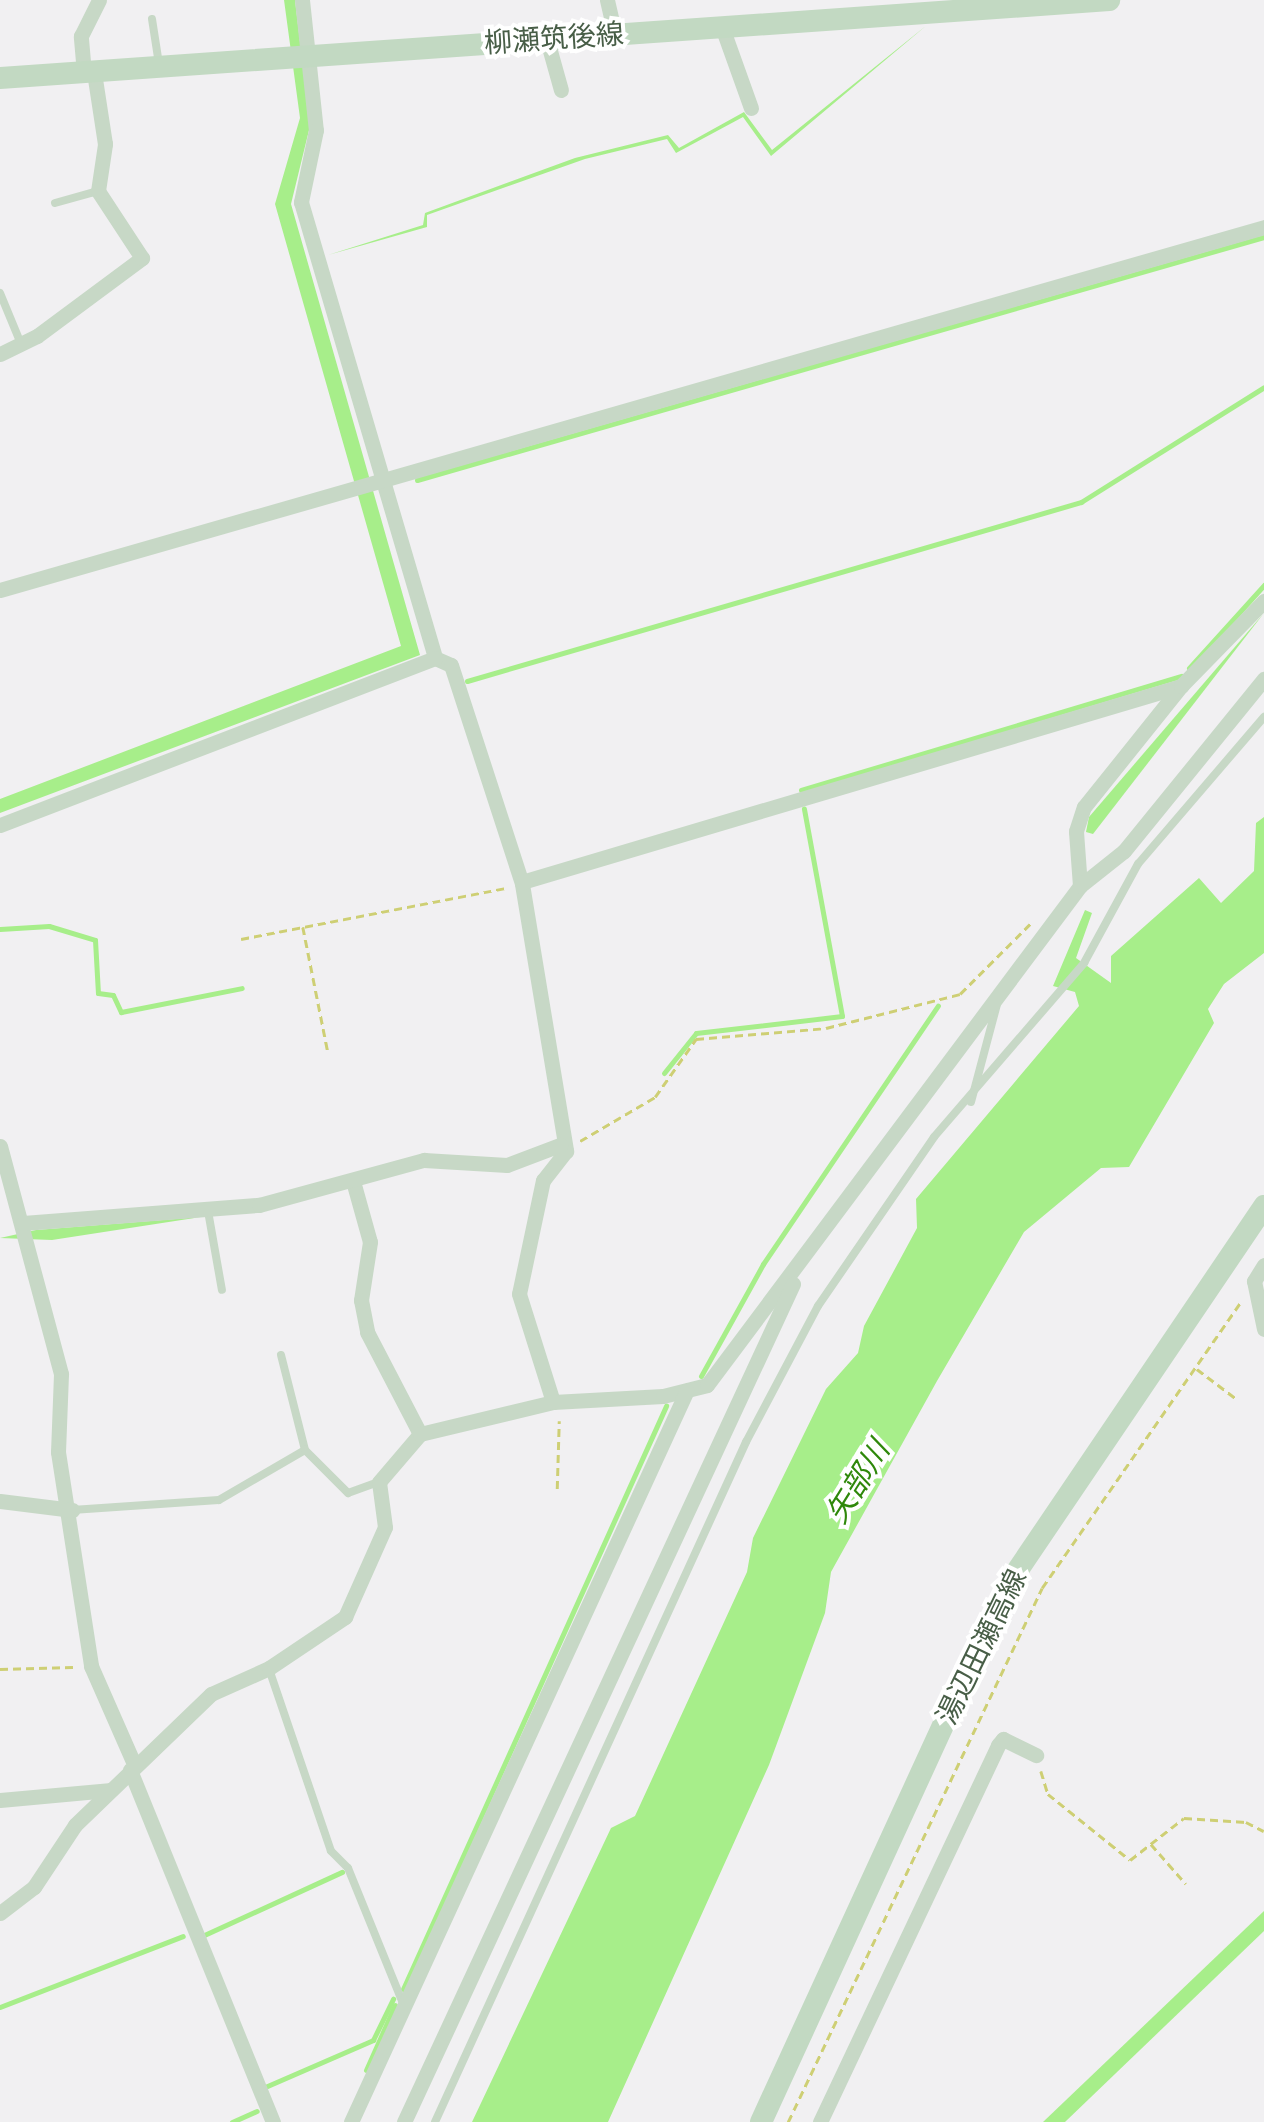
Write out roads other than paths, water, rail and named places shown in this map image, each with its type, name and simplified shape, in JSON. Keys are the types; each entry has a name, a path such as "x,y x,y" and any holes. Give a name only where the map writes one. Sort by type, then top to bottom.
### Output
{"main road":[{"name":"柳瀬筑後線","path":"0,78 1108,0"},
{"name":"湯辺田瀬高線","path":"760,2122 1007,1586 1264,1206"}],"street":[{"path":"0,354 21,344 142,258 98,191 104,144 81,36 99,0"},
{"path":"302,0 301,57 316,130 302,202 377,481 435,658"},
{"path":"606,0 615,35"},
{"path":"722,28 750,108"},
{"path":"548,40 561,90"},
{"path":"0,590 1264,227"},
{"path":"1080,886 1076,831 1084,806 1181,686 1264,600"},
{"path":"0,825 435,658 451,665 522,883 563,1148 543,1180 519,1294 555,1402"},
{"path":"0,1913 34,1887 109,1790 211,1694 269,1668 345,1617 385,1526 379,1482 420,1434 555,1402 687,1390 707,1384 798,1270 1080,886 1124,851 1264,678"},
{"path":"522,883 1181,686"},
{"path":"0,1146 61,1374 56,1437 72,1510 91,1666 267,2120"},
{"path":"23,1224 287,1201 424,1160 507,1165 563,1148"},
{"path":"352,1180 370,1242 361,1300 367,1332 420,1434"},
{"path":"1264,1265 1254,1281 1264,1328"},
{"path":"404,2122 798,1270"},
{"path":"351,2122 687,1390"},
{"path":"0,1501 72,1510"},
{"path":"820,2122 998,1745 1003,1739 1036,1755"},
{"path":"0,1800 109,1790"}],"lane":[{"path":"152,18 159,68"},
{"path":"55,203 98,191"},
{"path":"0,293 21,344"},
{"path":"435,2122 746,1442 889,1197 1064,990 1084,963 1138,864 1264,717"},
{"path":"971,1102 1000,990"},
{"path":"208,1208 222,1290"},
{"path":"281,1355 305,1450 348,1493 379,1482"},
{"path":"72,1510 219,1500 305,1450"},
{"path":"269,1668 331,1851 348,1868 404,2006"}],"water":[{"path":"284,0 295,0 310,126 291,204 420,655 0,813 0,799 401,646 275,204 300,118"},
{"path":"927,25 771,156 743,117 676,153 667,139 585,159 427,215 427,227 328,255 423,225 425,213 575,158 668,135 679,148 744,112 772,150"},
{"path":"1264,613 1093,834 1086,832 1089,817"},
{"name":"矢部川","path":"1264,817 1264,953 1224,984 1208,1009 1214,1023 1129,1167 1101,1168 1024,1232 937,1381 831,1572 825,1613 769,1765 608,2122 472,2122 611,1828 635,1816 747,1572 753,1538 826,1389 858,1353 864,1326 917,1228 916,1199 1079,1006 1075,992 1053,986 1085,910 1092,913 1076,958 1111,983 1111,956 1199,878 1221,903 1254,871 1256,823"},
{"path":"201,1217 52,1240 0,1238 36,1230"},
{"path":"1264,1911 1264,1931 1065,2122 1043,2122"}],"waterway":[{"path":"417,480 1264,237"},
{"path":"467,681 1081,502 1264,387"},
{"path":"1189,668 1264,585"},
{"path":"801,790 1181,676"},
{"path":"664,1073 696,1033 842,1016 804,808"},
{"path":"0,929 49,926 95,940 98,993 113,995 121,1012 242,988"},
{"path":"701,1376 763,1264 938,1006"},
{"path":"403,1989 666,1406"},
{"path":"202,1936 342,1872"},
{"path":"0,2007 183,1936"},
{"path":"265,2087 373,2040 393,1999"},
{"path":"366,2070 395,2005"},
{"path":"232,2122 257,2111"}]}
